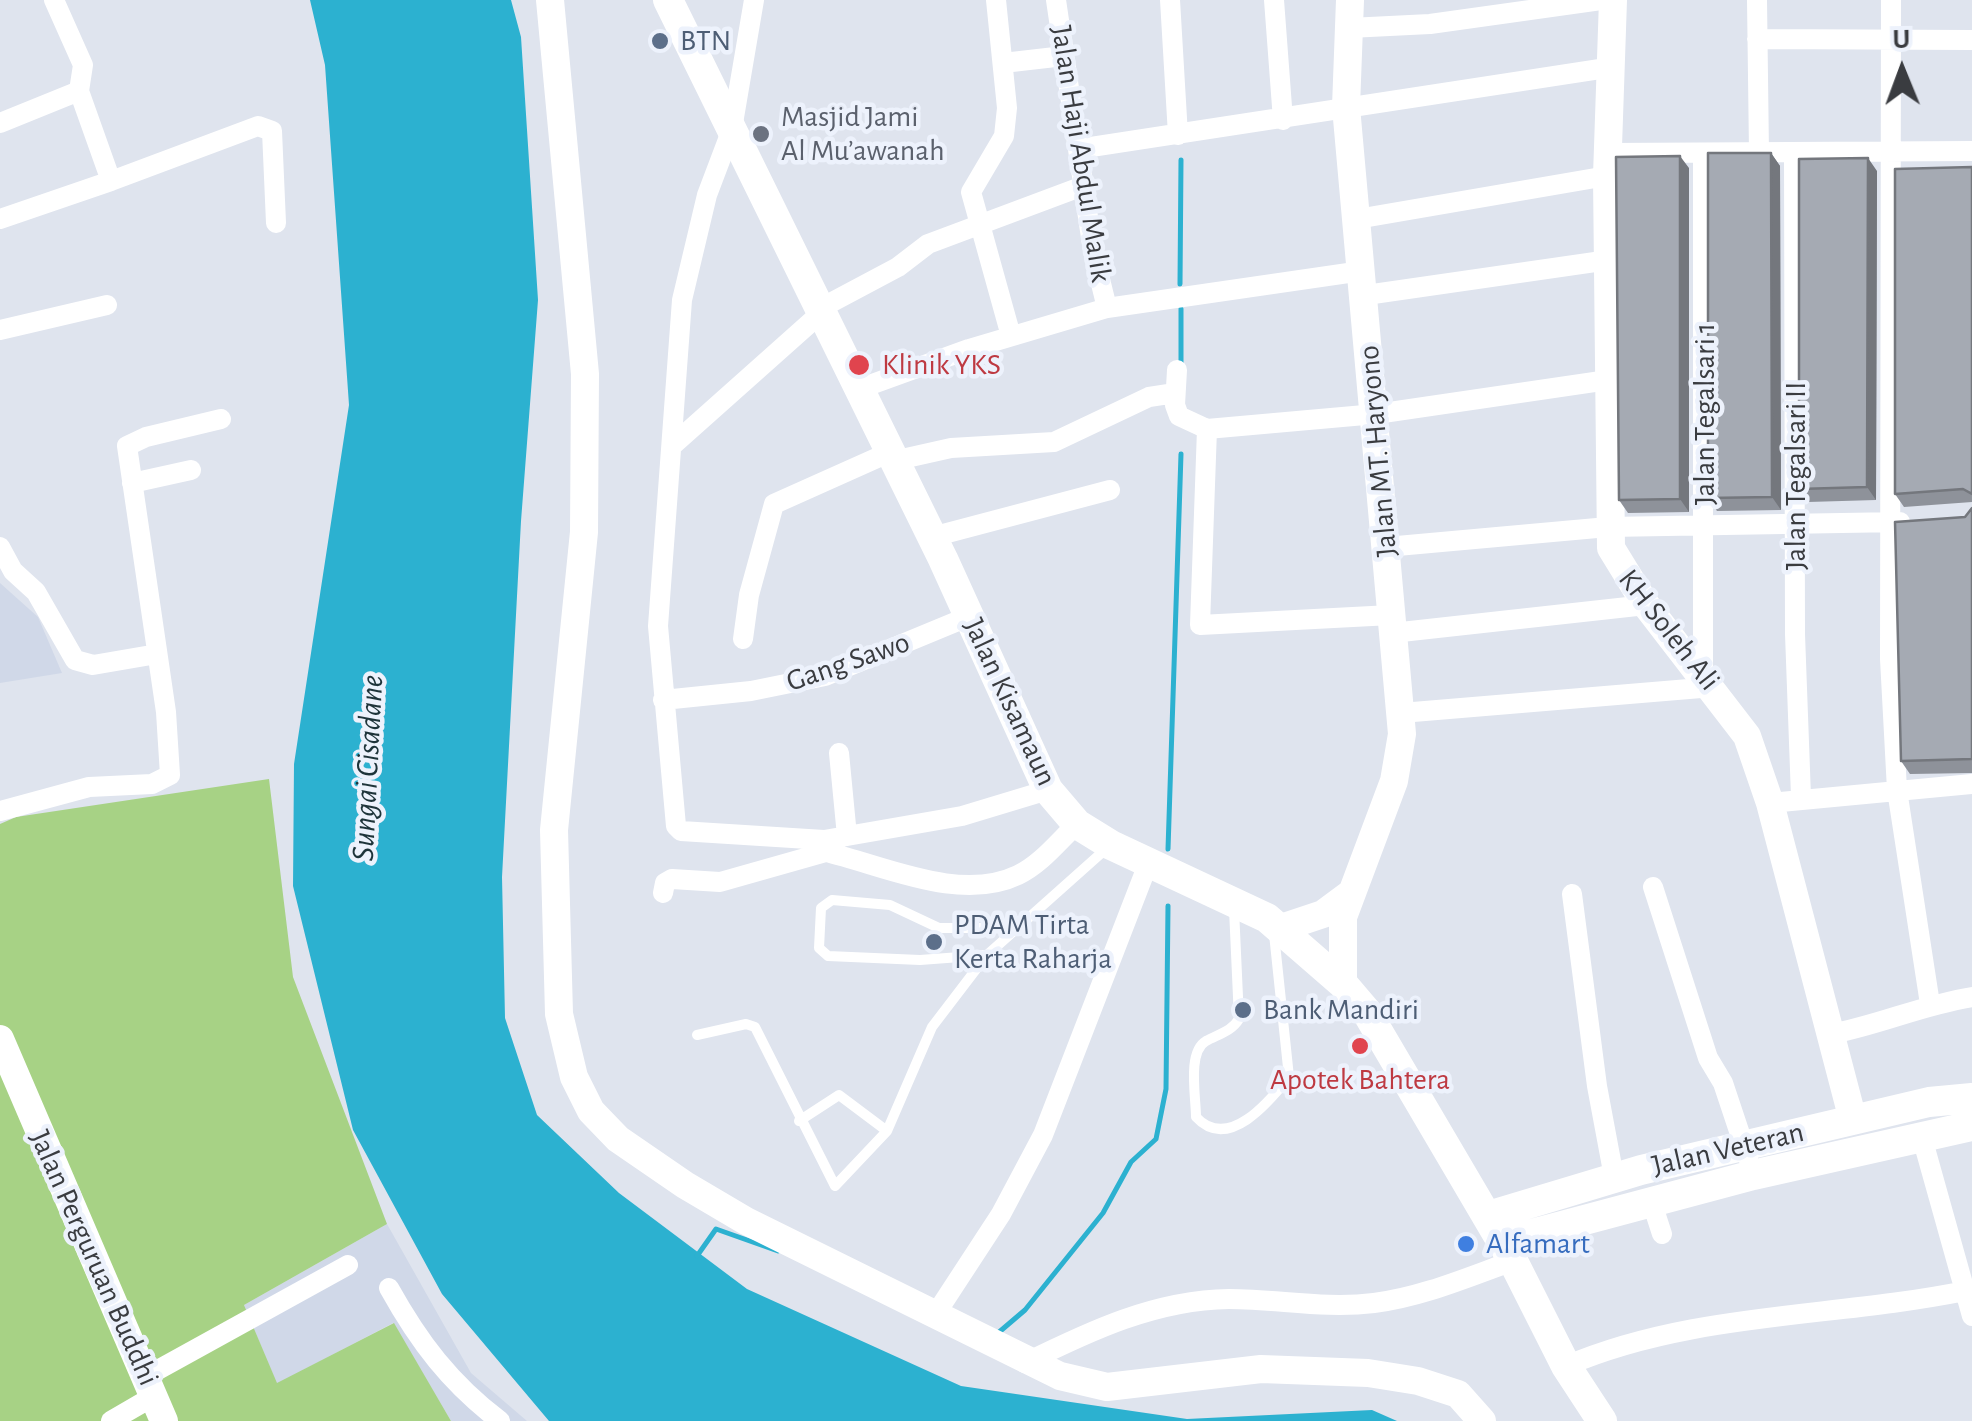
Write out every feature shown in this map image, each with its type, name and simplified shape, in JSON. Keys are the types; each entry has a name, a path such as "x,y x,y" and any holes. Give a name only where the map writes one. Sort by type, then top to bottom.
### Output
{"main road":[{"name":"Jalan Kisamaun","path":"668,0 856,390 932,537 1048,790 1077,824 1148,864 1234,899 1277,926 1343,984 1366,1011 1501,1240 1566,1366 1602,1421"},
{"name":"Jalan Veteran","path":"1501,1240 1651,1200 1853,1120 1929,1102 1972,1098"},
{"name":"Jalan Veteran","path":"1501,1240 1614,1177 1972,1126"}],"street":[{"path":"54,0 83,65 80,92 111,181"},
{"path":"550,0 585,374 584,532 554,830 559,1014 567,1054 591,1111 637,1154 746,1222 1026,1363 1106,1386 1278,1368 1368,1373 1418,1381 1458,1394 1482,1421"},
{"path":"754,0 732,130 707,195 684,284 658,626 662,700 678,830 825,846 928,879 982,882 1021,873 1077,824"},
{"path":"996,0 1003,63 1004,136 971,192 1011,336"},
{"name":"Jalan Haji Abdul Malik","path":"1056,0 1083,186 1107,308"},
{"path":"1170,0 1178,134"},
{"path":"1274,0 1283,120"},
{"path":"1349,14 1430,24 1601,0"},
{"name":"KH Soleh Ali","path":"1613,0 1608,165 1608,526 1614,560 1747,736 1770,803 1853,1120"},
{"path":"1757,0 1759,153"},
{"path":"1891,0 1890,660 1897,790 1930,1004"},
{"name":"Jalan MT. Haryono","path":"1343,984 1341,932 1350,894 1400,759 1401,712 1346,108 1349,14"},
{"path":"1758,39 1972,40"},
{"path":"1003,63 1064,56"},
{"path":"1078,149 1613,67"},
{"path":"0,123 80,92"},
{"path":"0,219 267,126 272,132 276,223"},
{"path":"1357,219 1608,165 1703,153 1972,151"},
{"name":"Jalan Tegalsari 1","path":"1703,153 1708,681"},
{"name":"Jalan Tegalsari II","path":"1794,154 1795,522 1801,797"},
{"path":"674,444 820,311 898,267 928,244 1083,186"},
{"path":"856,390 1011,336 1107,308 1609,260"},
{"path":"1,326 107,306"},
{"path":"1176,370 1179,416 1207,429 1376,414 1608,380"},
{"path":"742,639 749,595 774,504 890,457 951,448 1054,442 1149,397 1175,393"},
{"path":"0,811 89,787 152,784 170,775 170,742 127,455 133,441 222,420"},
{"path":"1207,429 1200,625 1391,624 1646,605"},
{"path":"132,483 191,470"},
{"path":"932,537 1110,490"},
{"path":"1386,547 1608,526 1923,520"},
{"path":"0,547 12,571 36,592 75,660 94,665 157,654"},
{"name":"Gang Sawo","path":"662,700 751,692 826,676 970,616"},
{"path":"1401,712 1708,681"},
{"path":"838,753 847,836"},
{"path":"1770,803 1801,797 1972,784"},
{"path":"664,893 665,883 672,879 720,882 847,836 978,813 1048,790"},
{"path":"935,1314 1030,1164 1148,864"},
{"path":"1653,887 1708,1058 1723,1083 1748,1160"},
{"path":"1277,926 1323,914 1350,894"},
{"path":"1572,894 1614,1177"},
{"path":"1831,1034 1885,1024 1930,1004 1972,997"},
{"name":"Jalan Perguruan Buddhi","path":"0,1039 154,1398"},
{"path":"1921,1134 1972,1316"},
{"path":"1651,1200 1662,1234"},
{"path":"1026,1363 1108,1324 1170,1306 1229,1299 1313,1307 1378,1302 1453,1283 1501,1240"},
{"path":"110,1421 154,1398 348,1265"},
{"path":"389,1288 421,1344 461,1392 500,1421"},
{"path":"1566,1366 1612,1346 1674,1332 1903,1304 1965,1291"}],"lane":[{"path":"697,1035 746,1024 754,1027 835,1186 888,1131 932,1028 987,955 1111,845"},
{"path":"1234,899 1239,1018 1232,1028 1200,1044 1196,1055 1196,1117 1209,1126 1232,1128 1246,1123 1288,1077 1277,926"},
{"path":"987,955 920,960 828,956 819,948 821,908 832,900 890,905 938,928 1017,928"},
{"path":"799,1121 838,1095 888,1131"}],"shaded area":[{"path":"0,583 38,617 62,673 0,683"},
{"path":"387,1224 471,1373 527,1421 451,1421 393,1323 277,1384 244,1305"}],"green space":[{"path":"269,779 293,977 387,1224 244,1305 277,1383 394,1323 451,1421 0,1421 0,824 16,817"}],"water":[{"name":"Sungai Cisadane","path":"310,0 511,0 521,37 538,300 521,521 502,877 505,1018 537,1115 619,1193 747,1289 961,1386 1187,1419 1372,1410 1397,1421 549,1421 442,1294 353,1130 293,886 294,764 349,405 325,65"}],"building":[{"path":"1708,153 1771,153 1772,497 1708,498"},
{"path":"1680,156 1680,499 1619,500 1616,157"},
{"path":"1868,158 1867,487 1799,489 1799,159"},
{"path":"1972,167 1972,494 1963,489 1895,494 1895,169"},
{"path":"1972,508 1972,759 1901,761 1895,522 1965,517"}],"waterway":[{"path":"1180,284 1181,160"},
{"path":"1181,309 1181,366"},
{"path":"1168,849 1181,454"},
{"path":"998,1333 1025,1310 1103,1213 1131,1162 1156,1139 1166,1089 1168,906"},
{"path":"697,1256 716,1229 778,1251"}],"place":[{"name":"BTN","path":"660,41"},
{"name":"Masjid Jami Al Mu’awanah","path":"761,134"},
{"name":"Klinik YKS","path":"859,365"},
{"name":"PDAM Tirta Kerta Raharja","path":"934,942"},
{"name":"Bank Mandiri","path":"1243,1010"},
{"name":"Apotek Bahtera","path":"1360,1046"},
{"name":"Alfamart","path":"1466,1244"}]}
